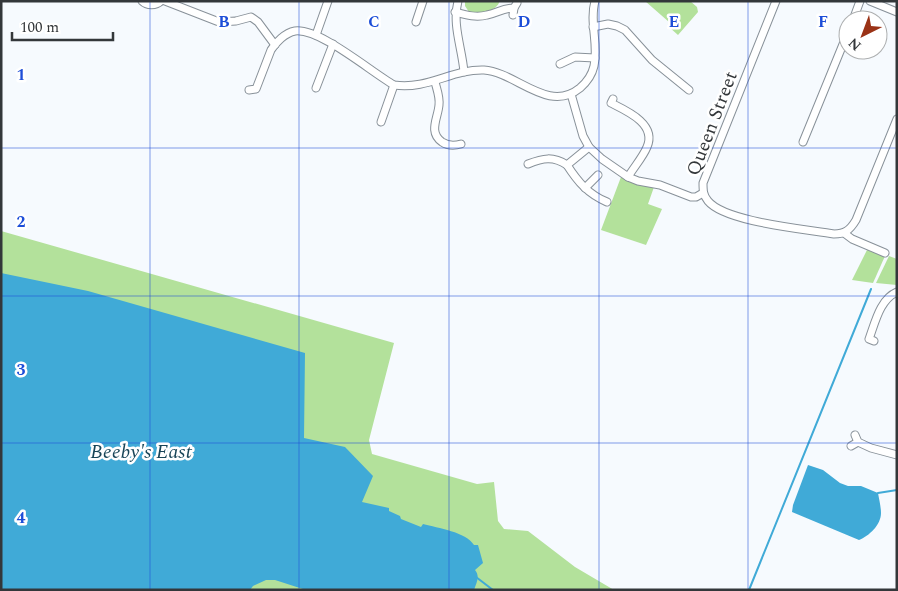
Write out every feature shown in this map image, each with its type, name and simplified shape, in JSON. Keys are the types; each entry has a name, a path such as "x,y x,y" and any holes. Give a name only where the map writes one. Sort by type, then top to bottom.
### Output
{"street":[{"path":"142,1 150,5 158,4 161,1"},
{"path":"165,1 220,22 251,18 258,22 275,44"},
{"path":"316,35 328,1"},
{"path":"415,24 423,1"},
{"path":"458,1 455,12 464,72"},
{"path":"249,90 256,88 275,44 286,34 299,31 316,35 332,44 394,85 419,85 435,82 464,72 483,70 492,71 545,94 563,96 571,94 588,80 592,72 595,58 592,18 594,1"},
{"name":"Queen Street","path":"776,1 703,183 703,193 712,205 741,218 834,234 844,233"},
{"path":"870,1 897,12"},
{"path":"455,12 484,16 504,8 515,9"},
{"path":"593,27 608,24 626,30 652,60 689,90"},
{"path":"316,88 332,44"},
{"path":"803,142 838,56"},
{"path":"562,61 575,57 595,58"},
{"path":"435,82 439,104 435,122 435,134 444,144 450,146 461,144"},
{"path":"381,122 394,85"},
{"path":"571,94 583,136 589,147 602,159 628,177 638,181 660,185 691,197 696,197 703,193"},
{"path":"611,103 633,115 646,126 649,133 650,140 646,149 628,177"},
{"path":"886,254 852,240 844,233 852,228 856,220 897,119"},
{"path":"567,165 589,147"},
{"path":"528,164 544,158 558,160 567,165 593,196 607,202"},
{"path":"585,188 598,175"},
{"path":"874,341 869,339 885,301 891,294 897,292"},
{"path":"854,435 858,442 871,448 897,455"},
{"path":"851,446 858,442"}],"green space":[{"path":"465,1 500,1 491,10 469,12 465,6"},
{"path":"645,1 690,1 697,7 698,12 678,35 669,27 669,22"},
{"path":"621,177 631,182 654,187 648,204 662,209 646,245 601,230"},
{"name":"Beeby's East","path":"1,231 394,343 369,440 372,454 477,484 494,482 498,521 504,529 528,531 575,567 614,590 1,590"},
{"path":"867,250 885,256 873,283 852,280"},
{"path":"889,256 897,259 897,285 876,283"}],"water":[{"name":"Beeby's East","path":"1,273 88,291 305,353 304,438 345,447 373,476 362,502 389,508 389,511 400,516 401,519 421,527 423,524 451,531 465,537 474,545 478,545 483,563 475,570 478,577 474,590 306,590 275,580 266,580 253,586 250,590 1,590"},
{"path":"808,465 823,470 840,483 848,486 861,486 878,493 881,508 879,522 867,536 859,540 792,512"}],"waterway":[{"path":"749,590 871,289"},
{"path":"878,493 897,490"},
{"path":"476,577 493,590"}]}
